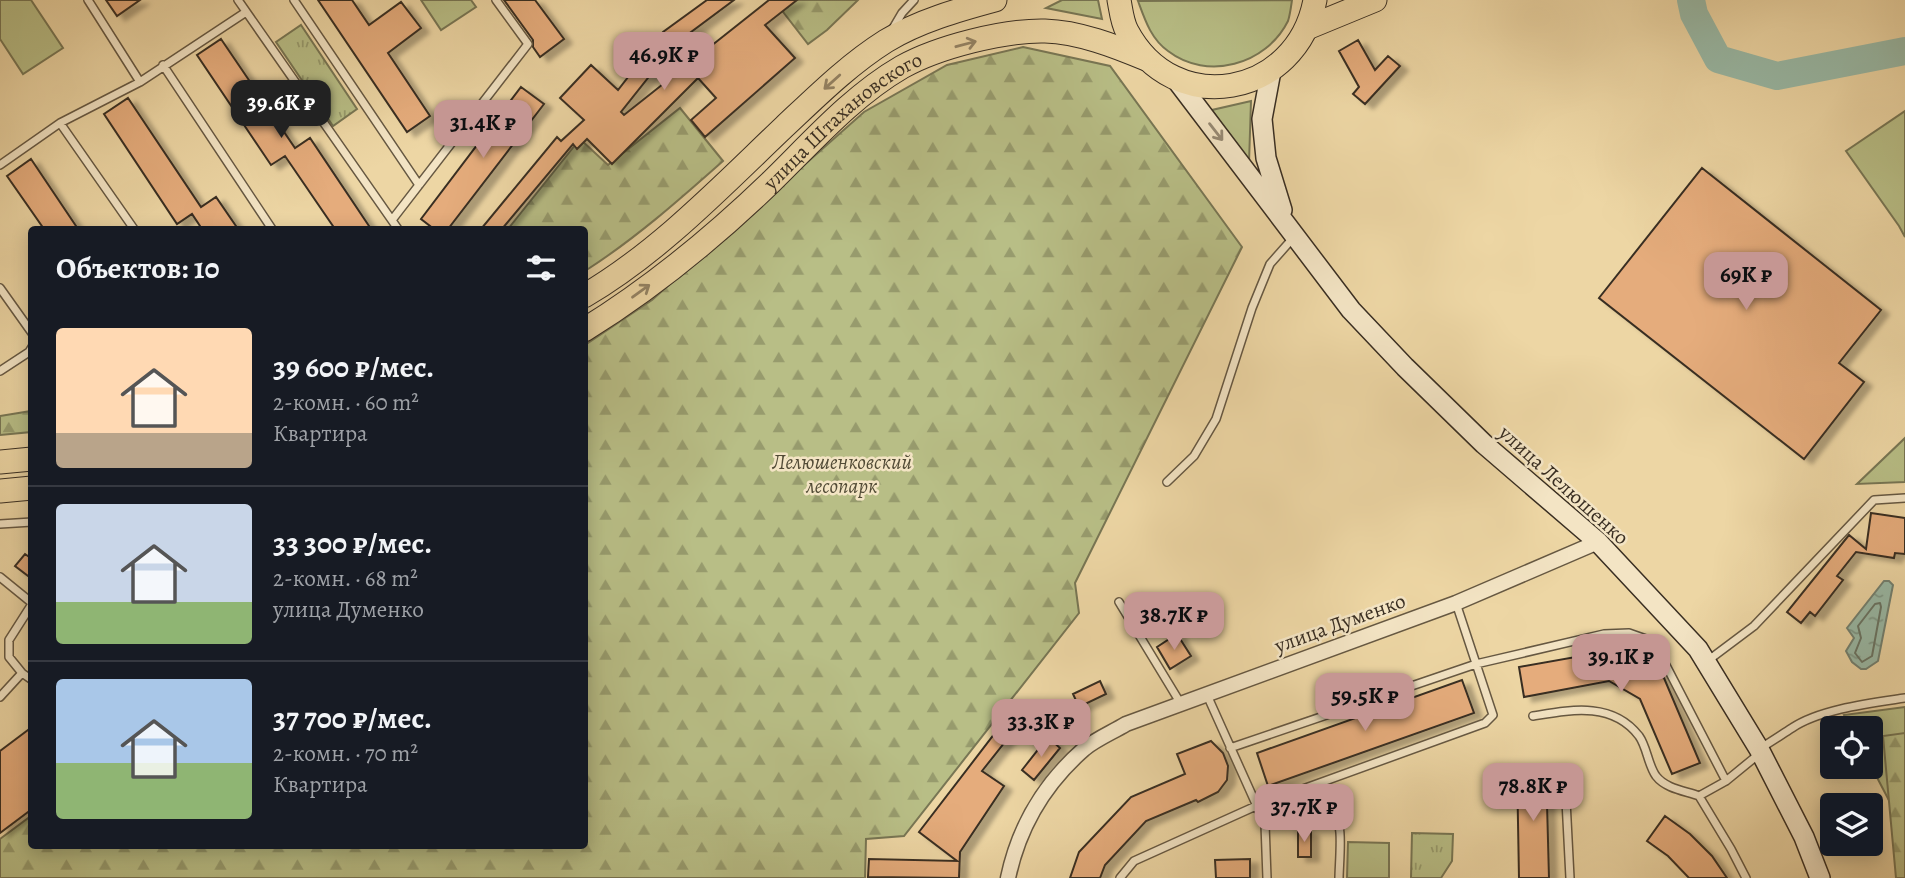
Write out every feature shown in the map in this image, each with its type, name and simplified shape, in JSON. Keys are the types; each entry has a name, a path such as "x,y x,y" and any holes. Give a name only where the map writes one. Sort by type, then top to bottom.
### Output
{"main road":[{"name":"улица Штахановского","path":"588,294 676,229 840,75 887,41 957,10 995,0"},
{"path":"1119,0 1126,30 1146,59 1175,78 1202,87 1233,86 1254,81 1271,71 1296,48 1307,28 1315,0"},
{"path":"1307,28 1375,0"},
{"name":"улица Штахановского","path":"588,327 690,255 855,101 902,68 929,55 966,43 1045,31 1114,46 1146,59"},
{"path":"0,462 28,459"},
{"path":"0,491 28,488"}],"street":[{"path":"1271,71 1262,119 1266,158 1291,228"},
{"name":"улица Лелюшенко","path":"1175,78 1351,310 1484,444 1598,542 1698,649 1759,751 1804,837 1820,878"},
{"name":"улица Думенко","path":"1008,878 1013,851 1040,795 1085,748 1126,724 1456,603 1598,542"}],"lane":[{"path":"88,0 140,82"},
{"path":"238,0 396,226"},
{"path":"294,0 419,185"},
{"path":"392,220 528,44 496,0"},
{"path":"887,41 902,13 914,0"},
{"path":"0,165 61,123 140,82 246,12"},
{"path":"163,65 270,226"},
{"path":"61,123 132,226"},
{"path":"1167,482 1195,456 1216,419 1247,321 1270,264 1291,228"},
{"path":"0,288 28,327"},
{"path":"0,371 28,353"},
{"path":"1706,662 1754,626 1874,500 1905,498"},
{"path":"0,524 28,522"},
{"path":"0,577 28,600"},
{"path":"1119,602 1181,705"},
{"path":"1120,878 1134,861 1256,806 1485,723 1493,715 1456,603"},
{"path":"28,609 9,640 9,657 28,677"},
{"path":"1230,748 1476,664 1604,634 1629,633 1646,639 1657,648 1726,780"},
{"path":"0,697 22,673"},
{"path":"1207,695 1265,824 1268,878"},
{"path":"1699,796 1726,780 1759,751 1793,727 1848,707 1905,698"},
{"path":"1533,716 1577,708 1602,712 1625,723 1640,737 1657,777 1676,790 1699,796 1745,878"},
{"path":"1565,781 1570,878"},
{"path":"1265,824 1320,815 1331,817 1339,827 1339,878"}],"green space":[{"path":"0,0 31,0 63,48 23,74 0,39"},
{"path":"421,0 471,0 476,7 441,30"},
{"path":"791,0 858,0 808,44 780,8"},
{"path":"1062,0 1098,0 1102,19 1046,8"},
{"path":"1292,0 1288,21 1278,36 1265,48 1251,58 1217,66 1183,60 1168,51 1149,29 1138,1"},
{"path":"301,25 357,109 333,126 276,42"},
{"name":"Лелюшенковский лесопарк","path":"1023,47 1110,66 1242,247 1075,583 1079,613 904,836 866,839 865,878 0,878 0,839 28,818 28,849 588,849 588,343 652,300 864,112 947,65"},
{"path":"1251,101 1249,163 1212,110"},
{"path":"680,108 723,161 656,219 588,269 588,226 510,226 580,139 608,165"},
{"path":"1905,111 1905,237 1846,151"},
{"path":"28,411 28,432 0,435 0,416"},
{"path":"1905,438 1905,482 1857,484"},
{"path":"1905,707 1905,831 1878,779 1883,779 1883,716 1844,715"},
{"path":"1905,733 1905,878 1896,878 1883,736"},
{"path":"1412,833 1453,834 1452,861 1441,878 1411,878"},
{"path":"1348,842 1389,843 1389,878 1347,878"}],"water":[{"path":"1884,581 1893,585 1878,661 1866,669 1861,669 1852,662 1846,651 1854,638 1847,628"}],"building":[{"path":"106,0 140,0 117,16"},
{"path":"318,0 352,0 369,25 401,2 421,28 388,53 430,116 407,132"},
{"path":"504,0 535,0 564,39 540,57 533,47 533,40"},
{"path":"707,0 734,0 675,44 621,112 624,115 769,0 797,0 765,25 795,58 705,137 691,120 716,98 698,78 612,164 587,139 577,149 573,144 505,226 483,226 557,137 561,141 584,120 560,98 591,65 618,90 663,32"},
{"path":"221,39 295,148 310,138 369,226 333,226 285,156 271,165 197,55"},
{"path":"1358,40 1375,70 1388,56 1400,66 1365,104 1353,94 1359,87 1339,51"},
{"path":"521,87 544,104 450,226 430,226 421,219"},
{"path":"128,98 201,207 216,197 236,226 200,226 192,214 177,224 104,114"},
{"path":"31,159 76,226 42,226 7,176"},
{"path":"1702,168 1881,310 1839,363 1864,382 1804,459 1599,298"},
{"path":"1871,513 1905,518 1905,554 1895,553 1894,558 1856,552 1837,576 1843,580 1815,616 1810,612 1801,623 1787,612 1849,535 1866,549"},
{"path":"25,554 28,556 28,576 15,566"},
{"path":"1177,634 1191,656 1170,669 1157,647"},
{"path":"1615,650 1623,655 1625,651 1633,655 1634,652 1651,662 1657,669 1655,673 1664,678 1700,763 1672,774 1640,699 1609,681 1524,697 1519,667"},
{"path":"1462,680 1474,713 1268,786 1257,753"},
{"path":"1100,681 1106,694 1079,707 1073,694"},
{"path":"1005,720 1016,728 982,771 1004,786 960,852 959,878 868,877 869,859 957,861 919,832"},
{"path":"28,730 28,812 0,833 0,751"},
{"path":"1048,737 1060,748 1034,780 1022,770"},
{"path":"1211,741 1223,753 1228,766 1227,780 1218,792 1146,821 1105,865 1100,878 1070,878 1079,852 1131,797 1185,774 1177,754"},
{"path":"1546,766 1549,878 1519,878 1517,767"},
{"path":"1665,816 1690,834 1712,856 1727,878 1689,878 1668,856 1647,841"},
{"path":"1298,831 1311,831 1311,857 1298,857"},
{"path":"1250,859 1250,878 1216,878 1215,860"}],"waterway":[{"path":"1691,0 1694,14 1718,59 1777,76 1905,51"}]}
